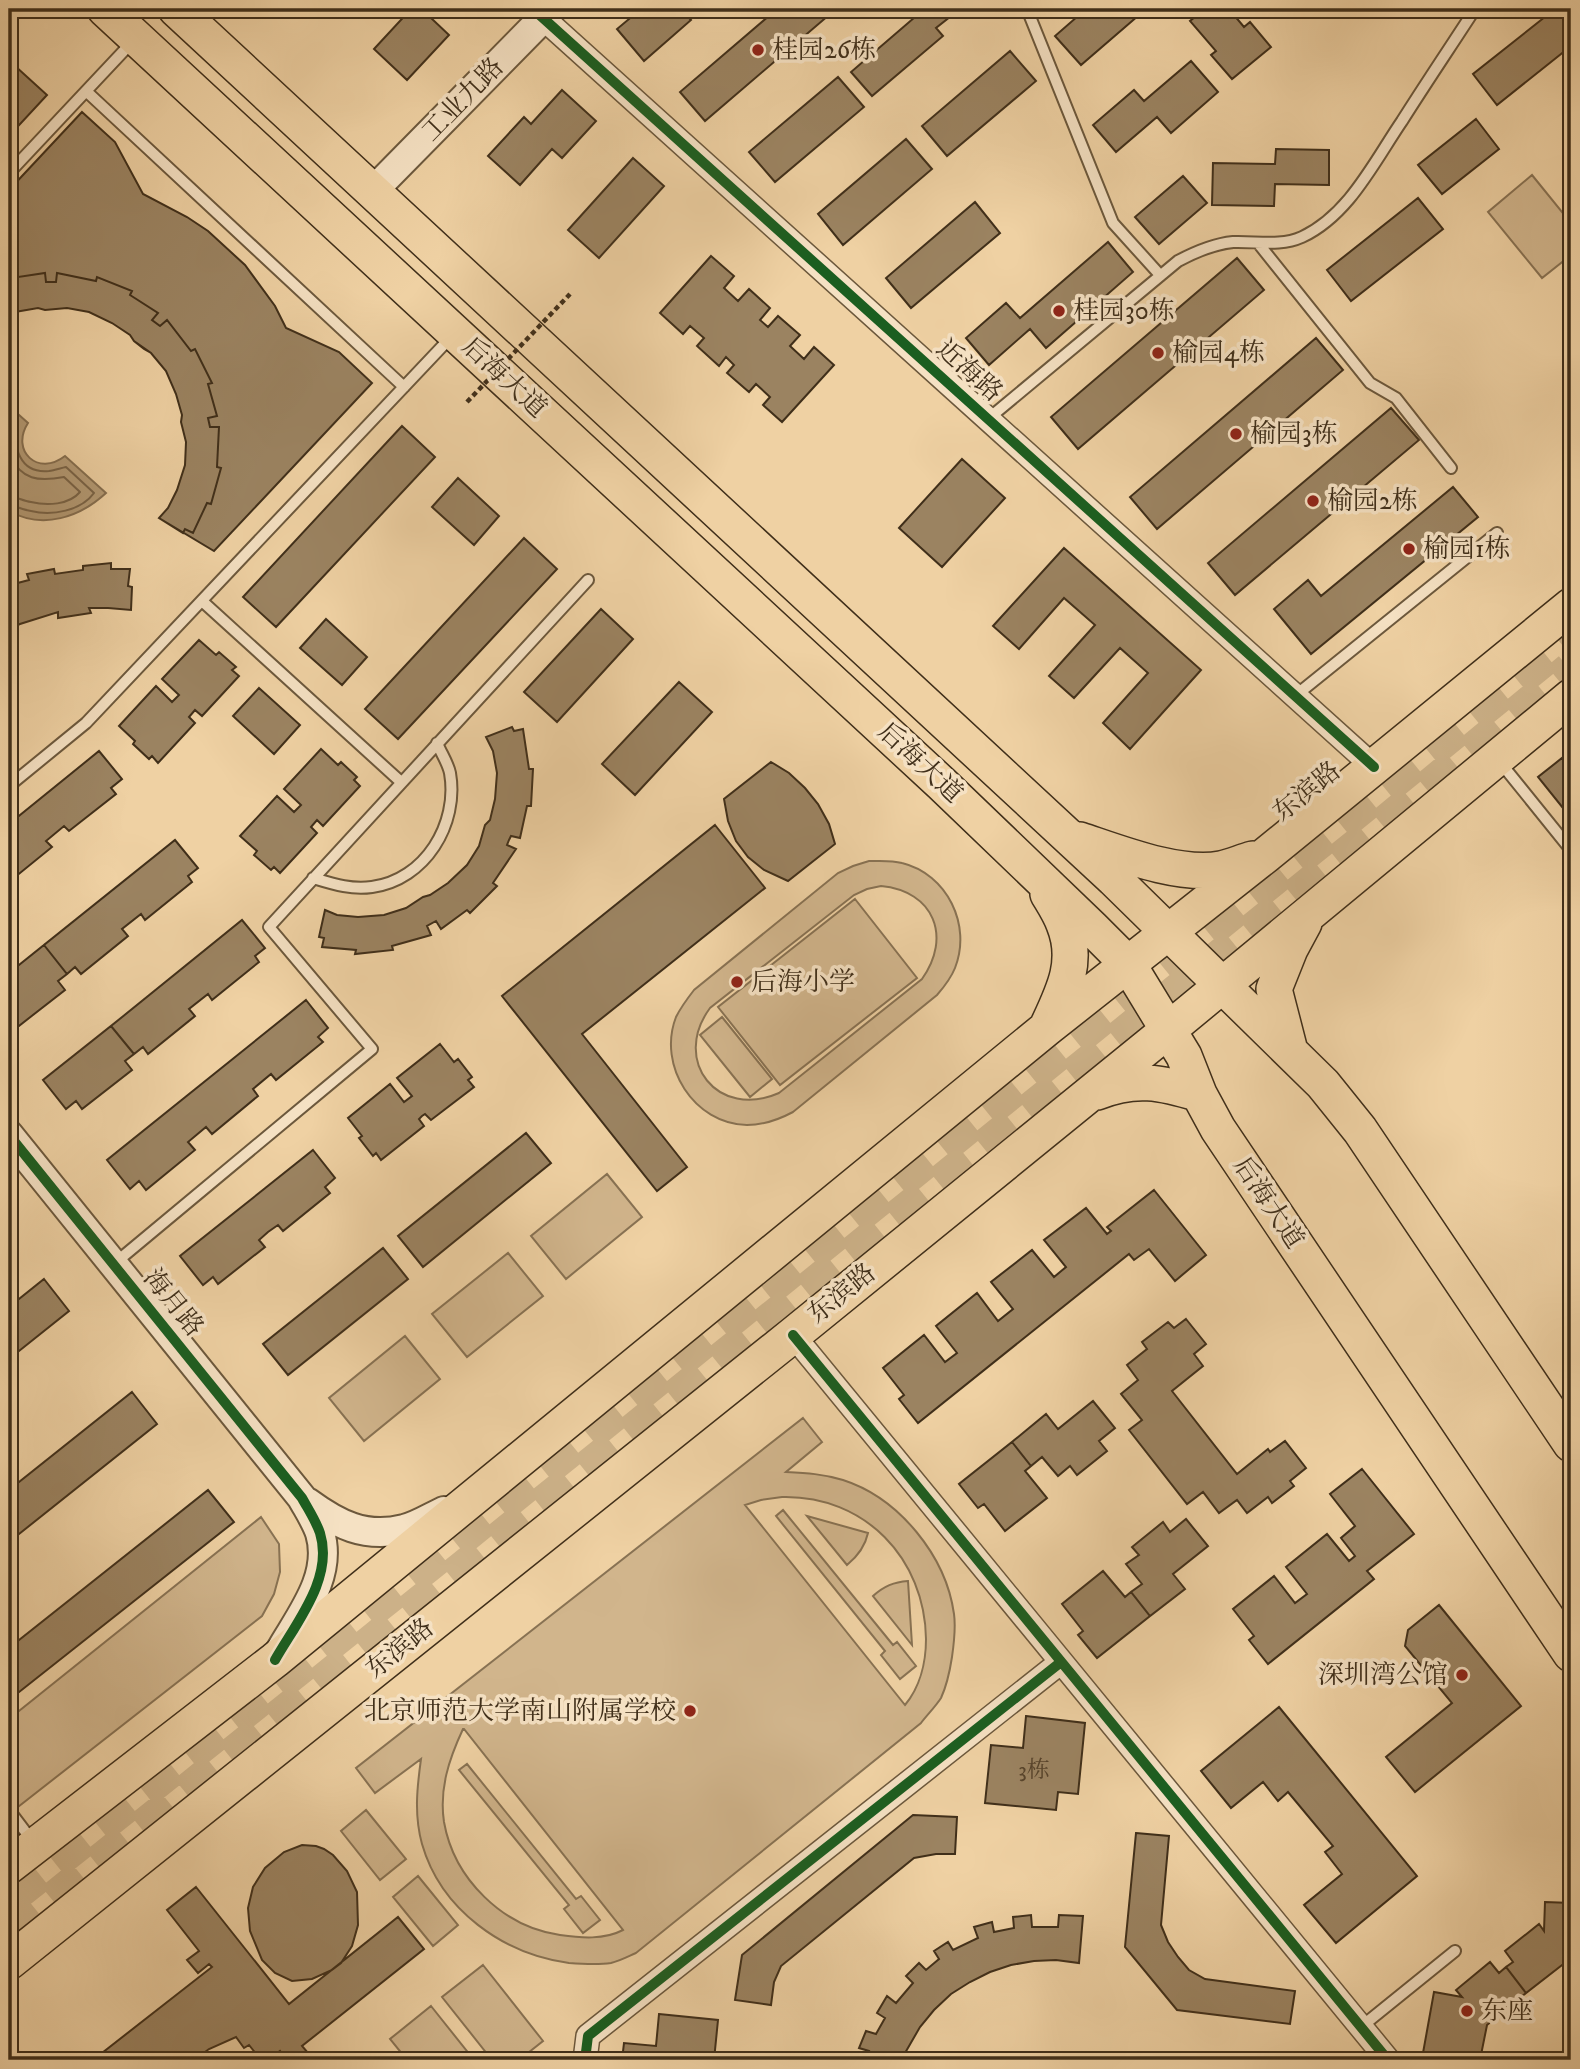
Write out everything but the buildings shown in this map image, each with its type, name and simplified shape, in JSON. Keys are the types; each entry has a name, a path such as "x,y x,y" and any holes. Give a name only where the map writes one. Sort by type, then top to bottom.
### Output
{"main road":[{"name":"后海大道","path":"105,9 942,784 1128,964 1184,1056 1199,1094 1218,1129 1571,1654"},
{"name":"后海大道","path":"176,9 1066,835 1323,1084 1360,1130 1571,1444"},
{"name":"东滨路","path":"9,1866 275,1660 1047,1028 1266,855 1571,606"},
{"name":"东滨路","path":"9,1962 793,1335 1571,697"},
{"path":"1066,835 1174,868 1219,869 1266,855"},
{"path":"1040,879 1065,925 1071,957 1067,985 1047,1028"},
{"path":"1290,1051 1274,989 1290,949 1310,911"},
{"path":"1083,1098 1116,1084 1145,1082 1168,1084 1199,1094"}],"street":[{"name":"工业九路","path":"373,191 419,146 542,12"},
{"name":"近海路","path":"542,12 1374,767"},
{"name":"海月路","path":"9,1135 302,1498"},
{"path":"793,1335 1388,2060"},
{"path":"302,1498 331,1520 357,1530 378,1533 404,1529 475,1497"},
{"path":"275,1660 313,1595 323,1559 319,1530 302,1498"},
{"path":"585,2060 588,2036 1061,1662"}],"lane":[{"path":"1027,9 1113,223 1160,275"},
{"path":"988,419 1178,261 1215,245 1232,242 1283,243 1319,228 1355,193 1475,9"},
{"path":"9,173 136,37"},
{"path":"86,91 404,387"},
{"path":"1258,243 1370,383 1396,398 1451,468"},
{"path":"9,786 86,723 455,333"},
{"path":"1295,696 1497,533"},
{"path":"113,1265 372,1049 269,927 588,580"},
{"path":"202,601 401,782"},
{"path":"313,878 342,887 373,887 402,877 427,858 444,832 452,802 449,772 437,743"},
{"path":"1496,758 1567,835 1571,850"},
{"path":"9,1810 36,1845"},
{"path":"1361,2027 1455,1951"}],"path":[{"path":"467,402 570,294"}],"shaded area":[{"path":"1532,175 1571,223 1571,255 1542,278 1488,212"},
{"path":"869,861 902,863 932,878 943,890 952,903 960,935 955,968 945,986 793,1112 771,1122 747,1125 728,1122 711,1115 684,1089 676,1072 671,1036 678,1013 694,990 838,873","holes":["881,886 914,897 933,919 936,947 922,979 779,1093 757,1099 737,1099 720,1092 707,1080 699,1065 696,1047 699,1028 710,1008 854,895"]},
{"path":"855,899 917,978 780,1085 718,1007"},
{"path":"722,1017 772,1079 750,1097 700,1035"},
{"path":"607,1174 642,1217 566,1279 531,1236"},
{"path":"508,1253 543,1296 467,1357 432,1314"},
{"path":"405,1336 440,1379 364,1441 329,1398"},
{"path":"803,1418 822,1442 786,1472 843,1480 883,1500 901,1515 930,1551 949,1592 955,1625 949,1672 941,1698 921,1723 636,1953 614,1962 579,1964 545,1958 498,1939 478,1925 459,1908 444,1889 431,1868 422,1844 417,1812 421,1759 375,1793 356,1768","holes":["782,1497 812,1499 839,1507 864,1520 885,1537 902,1558 915,1583 923,1610 926,1639 921,1674 905,1705 745,1505","464,1729 623,1930 592,1937 560,1935 539,1930 501,1911 470,1881 458,1863 450,1843 443,1810 446,1774"]},
{"path":"783,1510 893,1645 897,1642 916,1666 900,1679 881,1655 885,1651 776,1516"},
{"path":"807,1516 868,1533 858,1555 847,1565"},
{"path":"261,1517 279,1544 280,1572 274,1594 262,1616 9,1814 9,1719"},
{"path":"908,1581 912,1645 873,1596 889,1585"},
{"path":"467,1764 576,1899 581,1896 600,1920 583,1933 564,1909 569,1905 459,1770"},
{"path":"366,1810 406,1859 380,1880 341,1831"},
{"path":"418,1876 458,1925 433,1946 393,1897"},
{"path":"483,1965 543,2041 519,2060 492,2060 442,1997"},
{"path":"431,2006 474,2060 407,2060 390,2039"}],"water":[{"path":"9,406 28,423 22,443 30,458 45,464 65,456 106,493 85,509 61,518 35,520 9,511"}],"tunnel":[{"path":"9,1897 428,1563 1571,635"},
{"path":"9,1937 1378,831 1571,671"}],"cycle path":[{"path":"533,9 1374,767"},
{"path":"9,1135 302,1498 314,1520 323,1550 322,1567 311,1599 275,1660"},
{"path":"793,1335 1388,2060"},
{"path":"585,2060 588,2036 1061,1662"}],"place":[{"name":"桂园26栋","path":"758,50"},
{"name":"桂园30栋","path":"1059,311"},
{"name":"榆园4栋","path":"1158,353"},
{"name":"榆园3栋","path":"1236,434"},
{"name":"榆园2栋","path":"1313,501"},
{"name":"榆园1栋","path":"1409,549"},
{"name":"后海小学","path":"737,982"},
{"name":"深圳湾公馆","path":"1462,1675"},
{"name":"北京师范大学南山附属学校","path":"690,1711"},
{"name":"东座","path":"1467,2011"}]}
